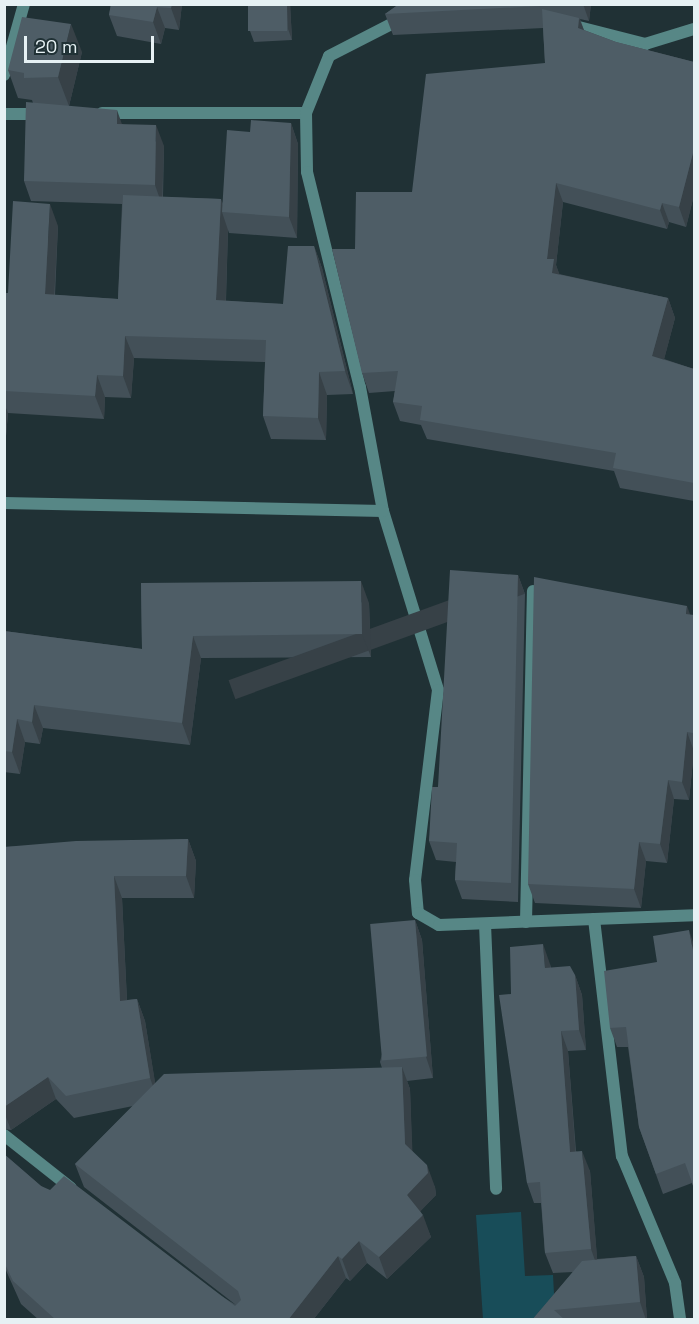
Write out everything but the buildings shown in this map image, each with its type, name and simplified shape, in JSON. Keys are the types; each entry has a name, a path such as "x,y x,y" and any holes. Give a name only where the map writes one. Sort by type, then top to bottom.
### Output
{"street":[{"path":"4,75 24,4"},
{"path":"412,13 329,56 306,113 307,172 360,387 383,511 438,690 415,880 418,913 439,925 694,915"},
{"path":"557,21 645,44 694,31"},
{"path":"86,113 306,113"},
{"path":"4,114 62,114"},
{"path":"4,503 383,511"},
{"path":"526,922 533,591"},
{"path":"594,919 622,1156 675,1283 680,1320"},
{"path":"485,924 496,1189"},
{"path":"4,1135 86,1199"}],"shaded area":[{"path":"521,1212 525,1276 553,1275 555,1313 548,1319 483,1319 476,1215"}]}
